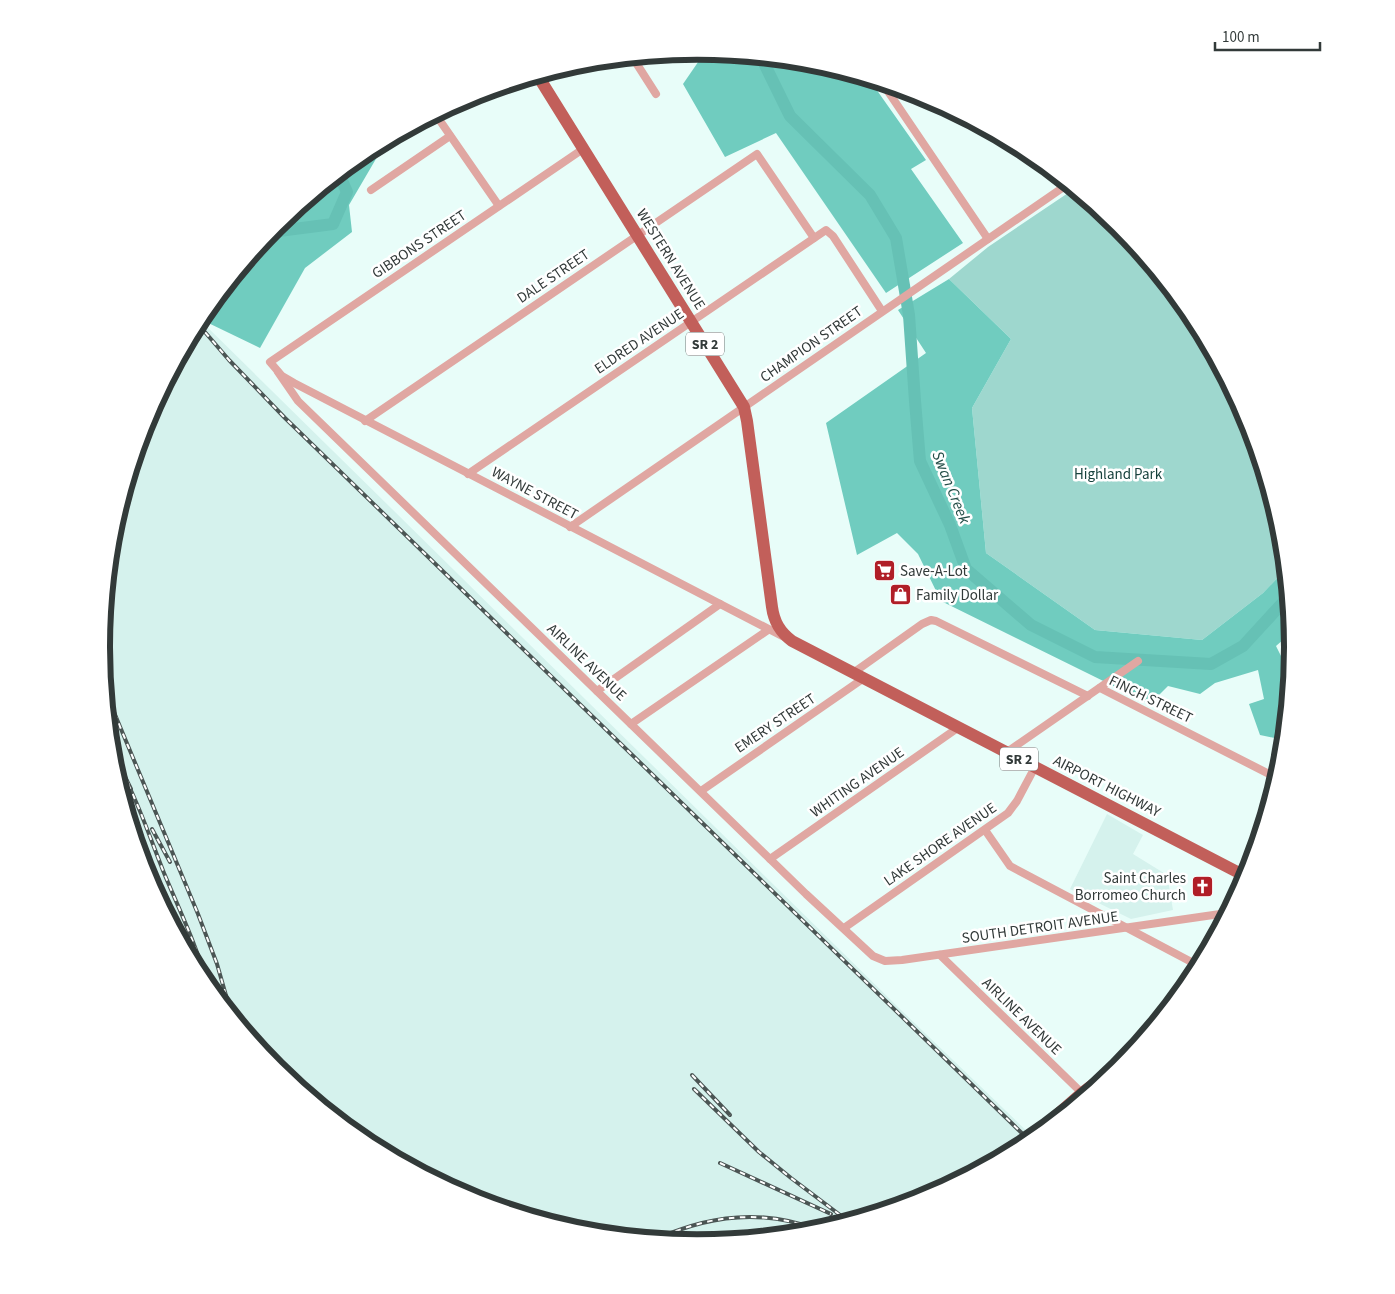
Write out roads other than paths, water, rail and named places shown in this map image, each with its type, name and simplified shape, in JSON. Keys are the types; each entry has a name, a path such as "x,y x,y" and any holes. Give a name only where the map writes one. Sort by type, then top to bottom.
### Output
{"main road":[{"name":"WESTERN AVENUE","path":"544,80 583,149 744,407 772,613 781,631 792,641"},
{"name":"AIRPORT HIGHWAY","path":"792,641 1240,873"}],"street":[{"path":"636,63 656,94"},
{"path":"888,92 988,239"},
{"path":"440,120 499,206"},
{"path":"371,190 450,136"},
{"name":"GIBBONS STREET","path":"270,362 583,149"},
{"name":"DALE STREET","path":"365,421 757,154 814,238"},
{"name":"CHAMPION STREET","path":"570,527 1063,188"},
{"name":"ELDRED AVENUE","path":"468,474 826,230 833,236 882,311"},
{"name":"WAYNE STREET","path":"270,362 278,372 294,383 365,421 792,641"},
{"name":"AIRLINE AVENUE","path":"278,372 298,401 596,691 873,956 885,962"},
{"path":"596,691 720,604"},
{"name":"EMERY STREET","path":"701,791 859,676 915,629 932,620"},
{"name":"FINCH STREET","path":"932,620 1088,696 1100,688 1270,774"},
{"path":"631,724 768,630"},
{"path":"1100,688 1138,661"},
{"path":"1007,752 1088,696"},
{"name":"WHITING AVENUE","path":"770,859 959,727"},
{"name":"LAKE SHORE AVENUE","path":"844,928 985,830 1010,810 1018,801 1035,767"},
{"path":"985,830 1010,866 1193,963"},
{"name":"SOUTH DETROIT AVENUE","path":"885,962 1220,914"},
{"name":"AIRLINE AVENUE","path":"940,955 1080,1092"}],"waterway":[{"name":"Swan Creek","path":"764,64 790,116 870,195 896,238 909,315 920,461 950,525 966,569 1031,625 1095,657 1211,664 1243,646 1282,603"},
{"name":"Swan Creek","path":"284,230 333,224 347,192 342,180"}],"railway":[{"path":"203,330 229,360 285,418 1024,1135"},
{"path":"115,715 198,914 217,964 226,996"},
{"path":"126,779 131,789"},
{"path":"128,784 197,953"},
{"path":"152,829 170,862"},
{"path":"692,1075 730,1115"},
{"path":"694,1089 759,1152 841,1216"},
{"path":"720,1163 831,1214"},
{"path":"670,1233 717,1220 746,1217 776,1219 803,1224"}],"place":[{"name":"Save-A-Lot","path":"884,571"},
{"name":"Family Dollar","path":"900,595"},
{"name":"Saint Charles Borromeo Church","path":"1202,887"}],"park label":[{"name":"Highland Park","path":"1118,474"}]}
